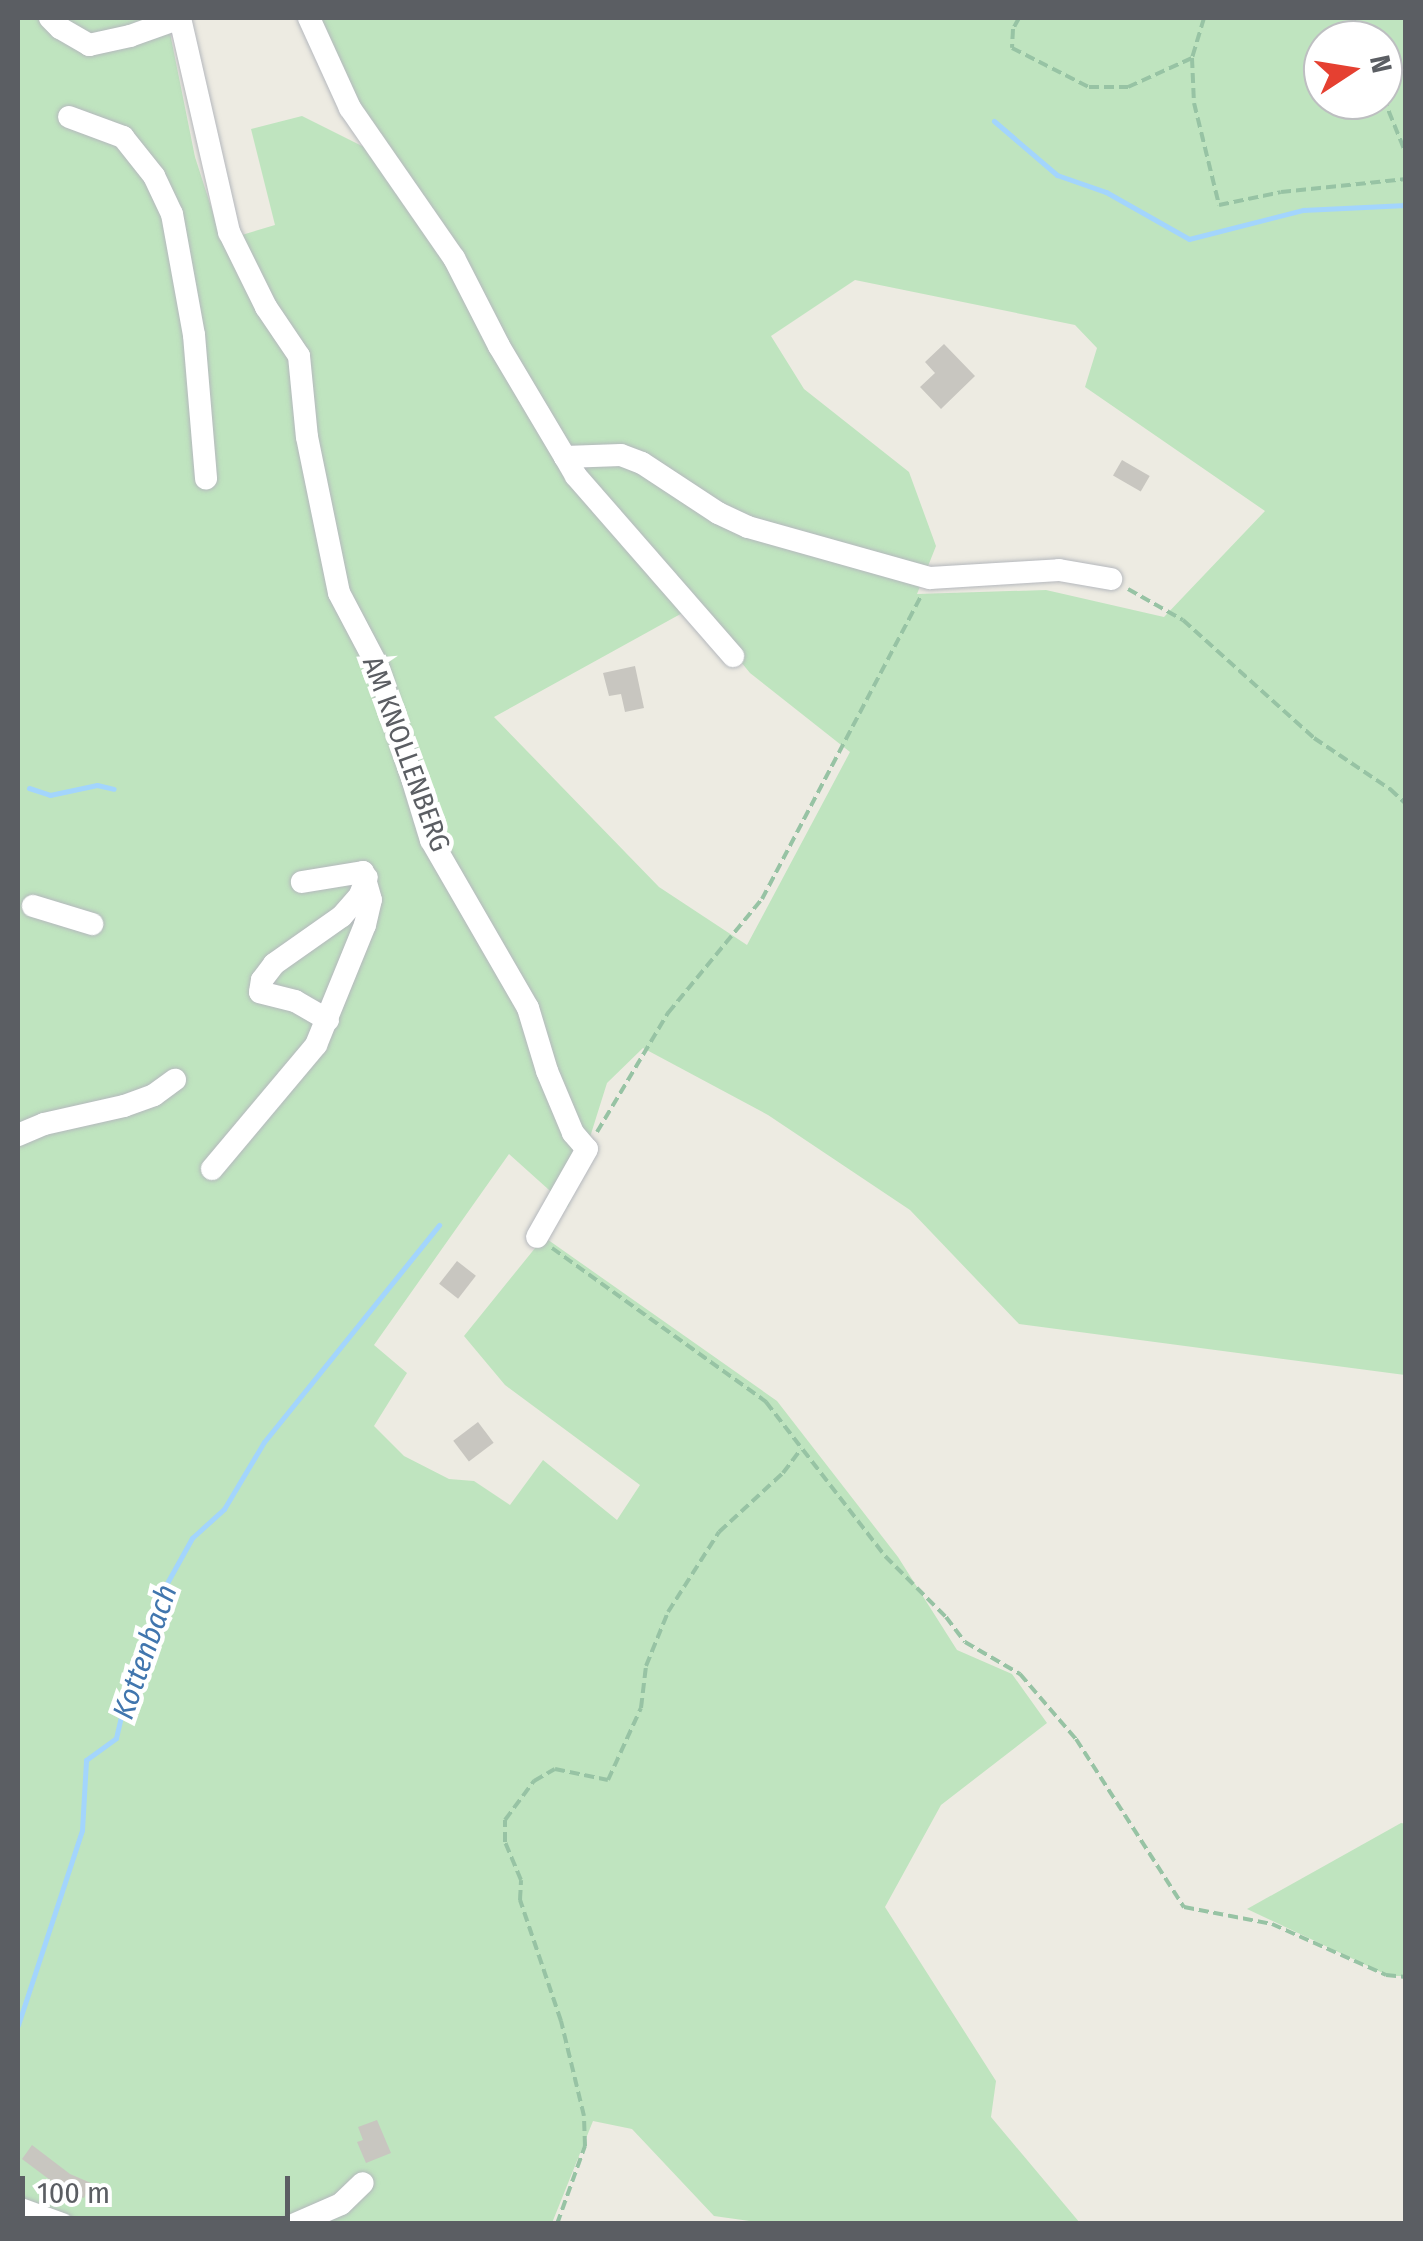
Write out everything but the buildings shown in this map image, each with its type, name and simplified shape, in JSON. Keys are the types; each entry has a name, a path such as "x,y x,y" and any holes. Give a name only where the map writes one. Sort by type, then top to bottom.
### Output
{"lane":[{"name":"AM KNOLLENBERG","path":"50,18 89,44 130,36 180,18 229,232 266,307 300,356 307,436 339,593 378,667 431,840 528,1008 546,1071 573,1133 587,1148"},
{"path":"309,18 350,108 454,258 498,346 565,457 733,656"},
{"path":"69,117 124,137 154,176 172,214 194,335 206,479"},
{"path":"565,457 620,455 642,463 718,513 748,527 930,578 1058,570 1110,579"},
{"path":"302,882 352,872 367,877"},
{"path":"212,1169 290,1080 328,1020 365,926 371,900 367,877"},
{"path":"328,1020 294,1001 260,992 262,980 274,964 315,938 350,908 367,877"},
{"path":"33,906 92,924"},
{"path":"18,1135 44,1124 124,1106 154,1095 174,1080"},
{"path":"536,1237 587,1148"},
{"path":"296,2224 341,2204 363,2183"},
{"path":"18,2208 62,2224"}],"path":[{"path":"309,18 566,18"},
{"path":"1019,18 1012,30 1012,48 1088,87 1128,88 1192,58"},
{"path":"1204,18 1192,58 1194,103 1211,186 1219,205 1281,192 1406,179"},
{"path":"1392,120 1406,154"},
{"path":"587,1148 668,1013 762,899 930,578"},
{"path":"1110,579 1183,620 1314,738 1406,804"},
{"path":"536,1237 766,1402 885,1556 946,1617 965,1642 1020,1674 1076,1739 1184,1907 1272,1924 1386,1975 1406,1977"},
{"path":"557,2224 585,2146 584,2116 561,2021 520,1900 520,1880 506,1842 505,1820 534,1780 555,1769 608,1780 641,1708 646,1666 668,1612 718,1532 783,1473 801,1449"}],"green space":[{"path":"18,18 167,18 195,157 222,241 275,225 251,129 302,116 366,148 305,18 1405,18 1405,1375 1019,1324 910,1210 768,1115 643,1048 607,1083 568,1207 509,1154 374,1345 407,1373 374,1426 404,1456 449,1479 474,1481 510,1505 543,1460 617,1520 640,1485 505,1385 464,1336 544,1237 777,1401 898,1557 957,1650 1012,1674 1047,1723 941,1805 885,1907 996,2081 991,2117 1080,2223 771,2224 714,2216 632,2129 593,2121 552,2223 18,2223","holes":["855,280 1075,325 1097,348 1085,387 1265,511 1164,617 1046,590 917,594 936,546 909,472 804,389 771,336","695,606 750,673 850,752 747,945 659,887 494,717"]},
{"path":"1401,1823 1406,1824 1405,1976 1389,1976 1247,1909"}],"waterway":[{"path":"994,121 1057,175 1106,192 1189,239 1303,210 1406,205"},
{"path":"29,788 50,795 97,785 114,789"},
{"name":"Kottenbach","path":"18,2025 82,1830 86,1760 116,1738 132,1669 152,1635 162,1592 192,1538 224,1509 264,1442 439,1225"}]}
